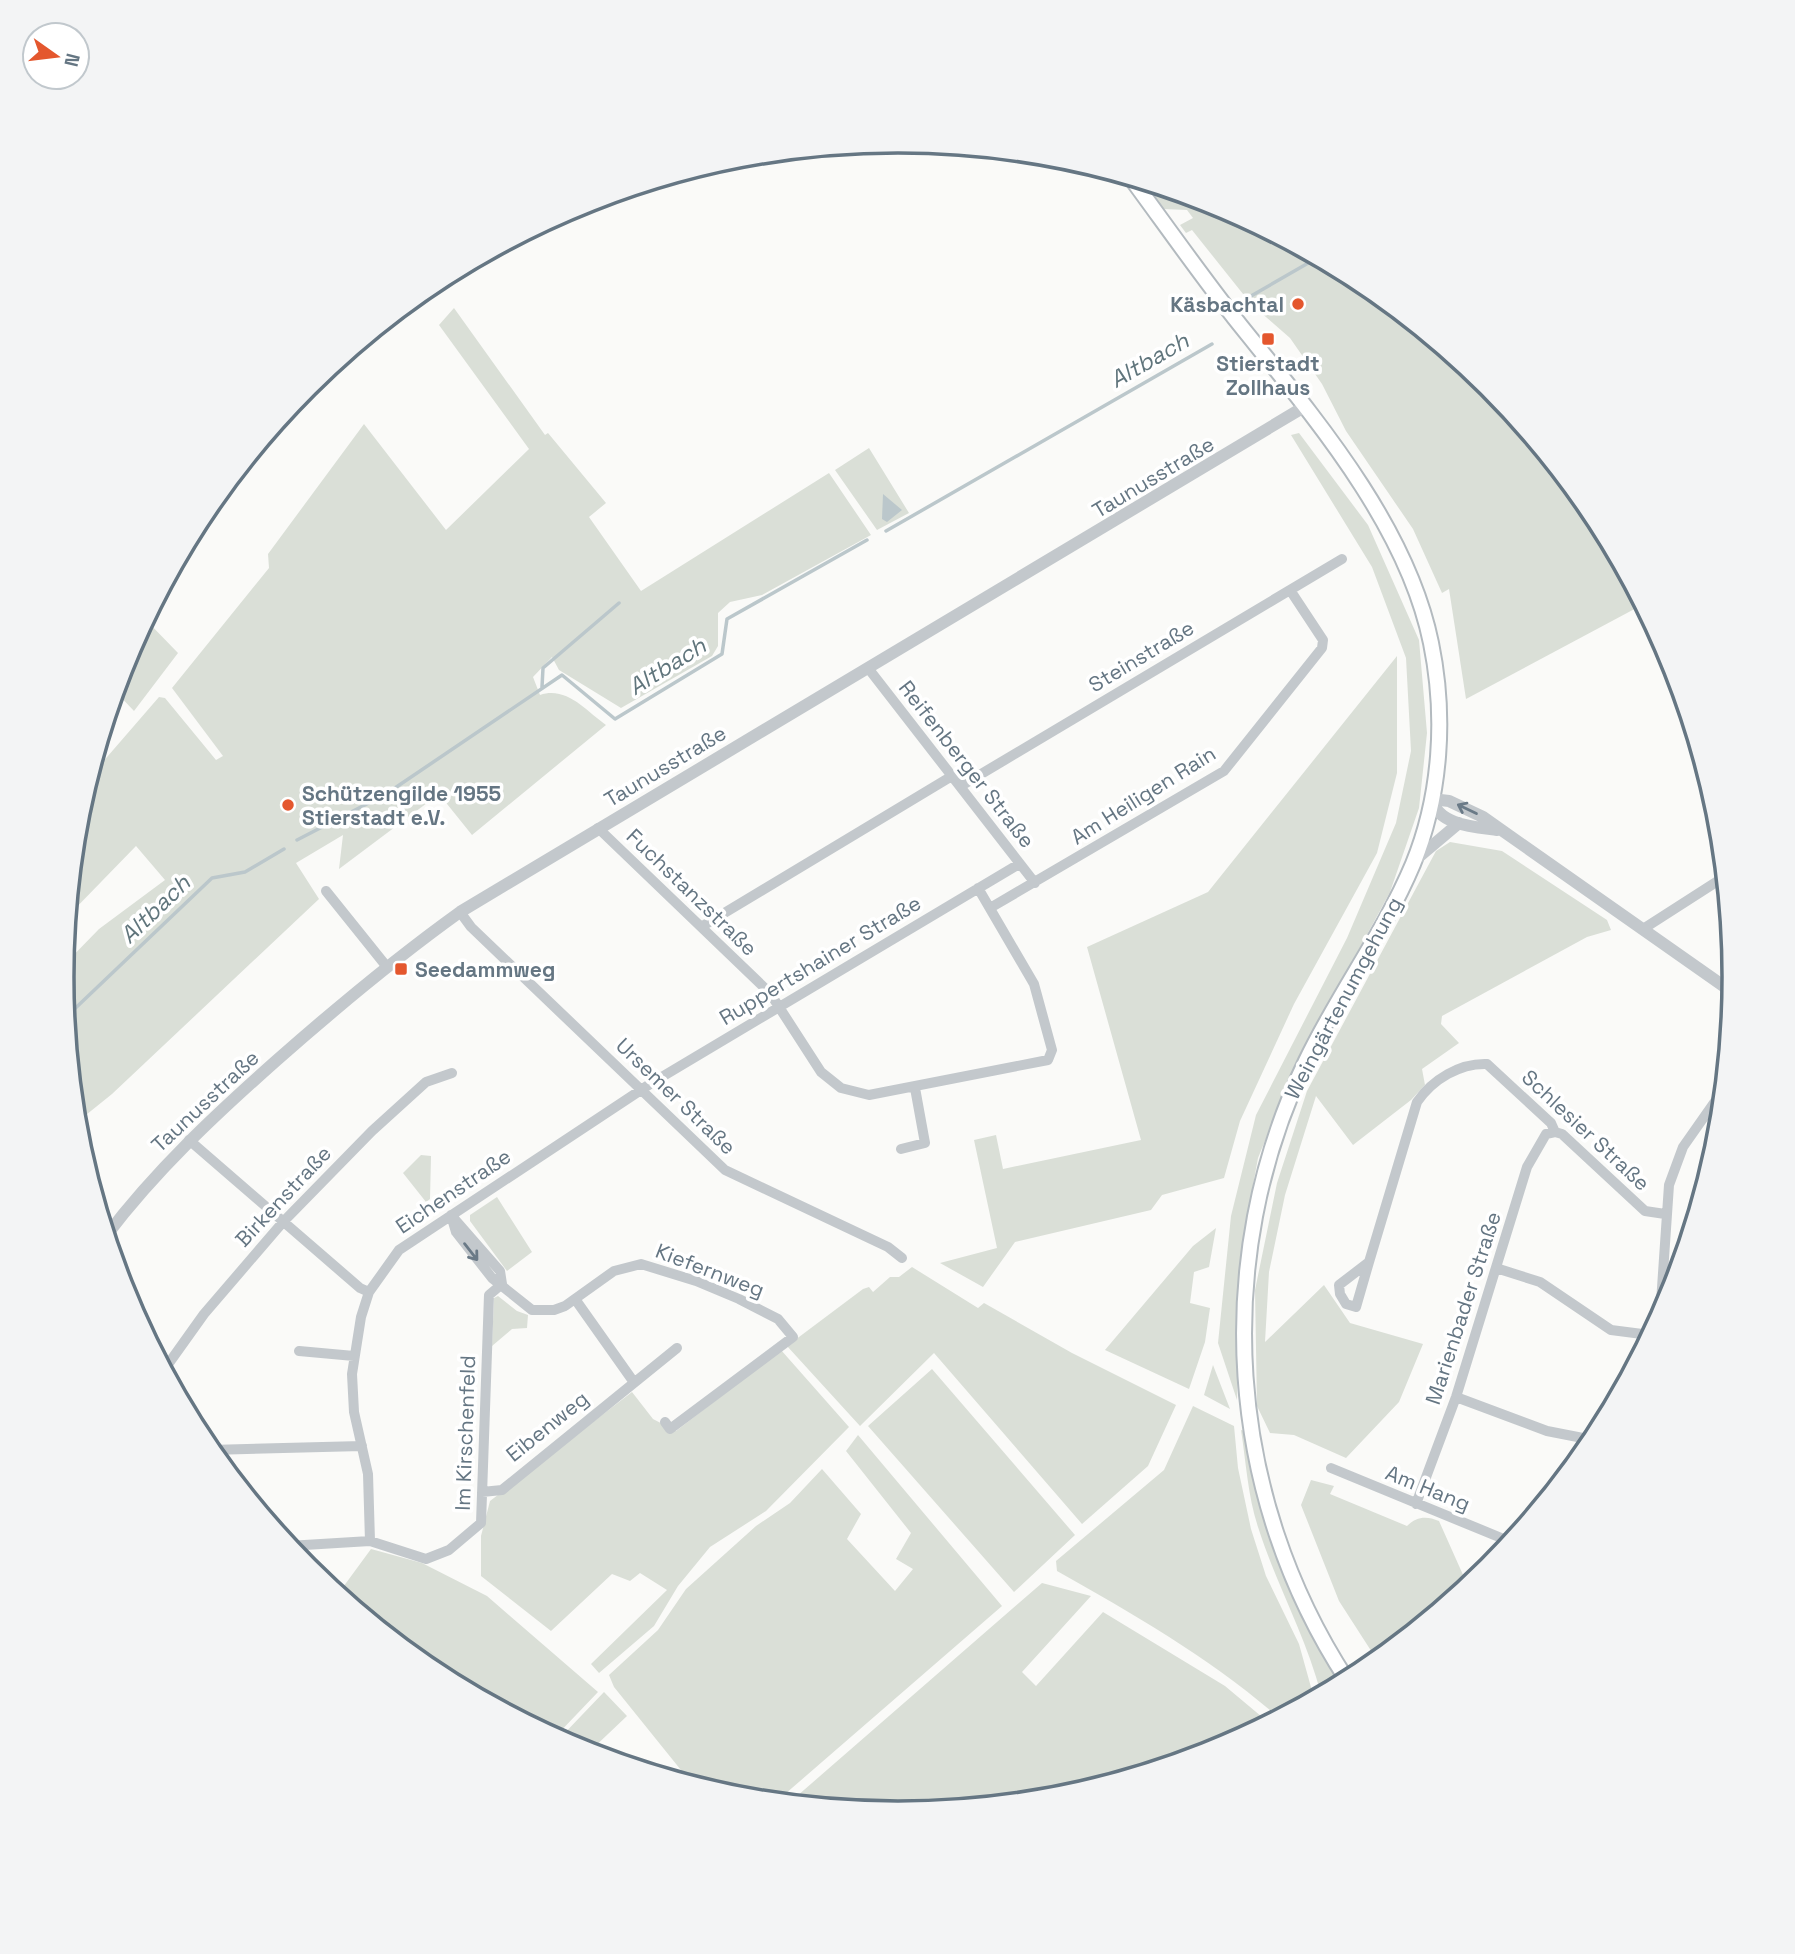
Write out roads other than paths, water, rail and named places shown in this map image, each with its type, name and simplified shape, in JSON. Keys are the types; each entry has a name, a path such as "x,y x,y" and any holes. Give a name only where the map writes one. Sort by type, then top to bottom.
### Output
{"main road":[{"name":"Weingärtenumgehung","path":"1140,190 1304,407 1383,523 1405,563 1423,613 1435,666 1439,746 1432,799 1414,861 1303,1067 1266,1166 1253,1222 1245,1279 1243,1346 1250,1429 1267,1508 1292,1578 1319,1634 1341,1671"}],"street":[{"name":"Taunusstraße","path":"113,1227 188,1140 387,967 460,912 1304,407"},
{"name":"Steinstraße","path":"961,786 1342,559"},
{"name":"Am Heiligen Rain","path":"1035,883 1228,768 1322,648 1323,640 1290,590"},
{"name":"Reifenberger Straße","path":"868,668 1035,883"},
{"path":"701,927 952,776"},
{"path":"1497,830 1459,823 1437,812 1432,799 1442,799 1483,817 1497,830 1522,843 1722,985"},
{"path":"1414,861 1459,823"},
{"name":"Fuchstanzstraße","path":"598,828 781,1006 821,1072 831,1081 853,1092 869,1095 1048,1060 1052,1050 1034,984 978,888"},
{"name":"Ruppertshainer Straße","path":"642,1090 1019,864"},
{"path":"1643,929 1715,882"},
{"path":"990,908 1035,883"},
{"path":"326,891 387,967"},
{"name":"Ursemer Straße","path":"460,912 471,927 733,1176 888,1247 902,1258"},
{"name":"Schlesier Straße","path":"1369,1262 1418,1102 1431,1085 1460,1068 1473,1064 1487,1064 1551,1123 1555,1132 1562,1134 1645,1211 1665,1214"},
{"name":"Birkenstraße","path":"170,1362 204,1314 283,1222 372,1131 426,1082 452,1073"},
{"path":"901,1149 925,1143 915,1088"},
{"name":"Eichenstraße","path":"370,1541 368,1474 352,1391 354,1356 369,1292 399,1250 642,1090"},
{"path":"1662,1285 1669,1185 1683,1147 1711,1108"},
{"name":"Marienbader Straße","path":"1416,1504 1456,1396 1527,1167 1546,1134 1555,1132"},
{"path":"188,1140 369,1292"},
{"name":"Kiefernweg","path":"451,1214 465,1226 500,1271 502,1284 516,1300 532,1310 554,1311 614,1271 641,1264 696,1281 749,1304 778,1319 793,1337 670,1429 665,1422"},
{"path":"1496,1268 1540,1282 1611,1330 1640,1334"},
{"name":"Im Kirschenfeld","path":"370,1541 426,1559 449,1550 477,1529 481,1522 489,1295 502,1284"},
{"path":"575,1299 633,1381"},
{"name":"Eibenweg","path":"482,1492 502,1490 677,1348"},
{"path":"299,1351 354,1356"},
{"path":"1456,1396 1547,1431 1581,1438"},
{"path":"223,1450 362,1446"},
{"name":"Am Hang","path":"1331,1468 1501,1538"},
{"path":"302,1546 348,1545 370,1541"}],"waterway":[{"name":"Altbach","path":"1251,296 1309,263"},
{"name":"Altbach","path":"886,531 1212,344"},
{"name":"Altbach","path":"297,840 386,794 562,675 615,719 722,654 727,619 867,540"},
{"name":"Altbach","path":"542,687 543,668 619,603"},
{"name":"Altbach","path":"75,1009 212,878 245,872 284,849"}],"place":[{"name":"Käsbachtal","path":"1298,304"},
{"name":"Stierstadt Zollhaus","path":"1268,339"},
{"name":"Schützengilde 1955 Stierstadt e.V.","path":"288,805"},
{"name":"Seedammweg","path":"401,969"}]}
